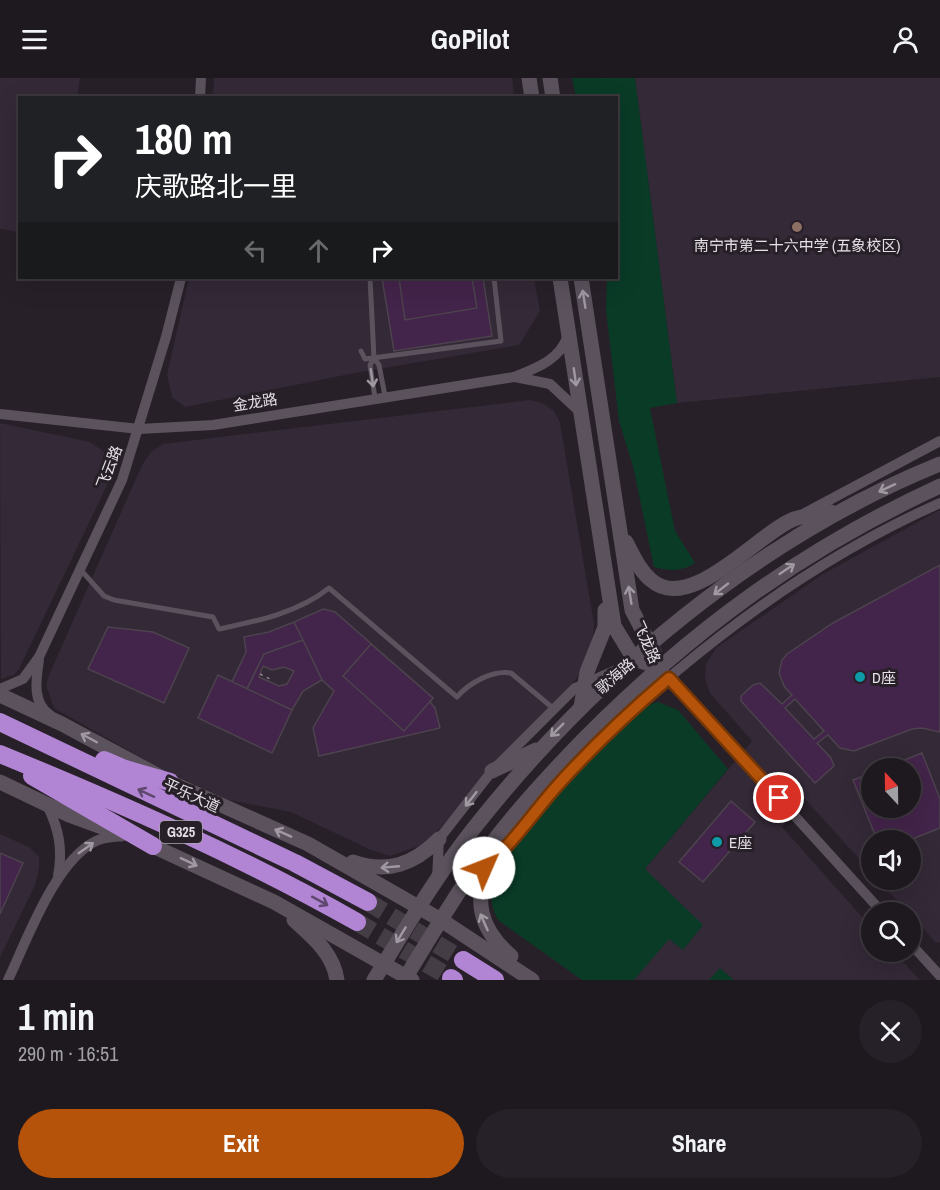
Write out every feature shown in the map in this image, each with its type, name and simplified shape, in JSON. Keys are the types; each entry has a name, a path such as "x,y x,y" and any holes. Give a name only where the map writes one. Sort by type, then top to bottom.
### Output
{"highway":[{"name":"平乐大道","path":"0,722 295,862 368,903"},
{"path":"30,737 78,749 125,769 170,782"},
{"path":"0,755 65,797 153,846"},
{"name":"G325","path":"0,755 117,802 255,867 357,922"},
{"path":"463,960 495,980"}],"main road":[{"path":"529,78 532,96"},
{"path":"550,78 553,96"},
{"name":"飞龙路","path":"560,279 614,626 629,663 665,673"},
{"name":"飞龙路","path":"581,279 632,610 665,673"},
{"name":"歌海路","path":"374,980 418,906 473,829 541,747 629,663 725,585 801,534 845,509 940,464"},
{"name":"歌海路","path":"407,979 441,920 488,848 560,764 628,695 665,673 740,602 814,551 880,514 940,486"},
{"path":"620,530 642,572 664,588 682,588 705,579 794,520 845,509"},
{"path":"581,707 585,684 605,627 606,574"},
{"path":"0,695 62,724 170,782 318,850 418,906 532,980"},
{"path":"492,771 541,747"},
{"path":"0,782 47,805 153,846 274,902 407,979"},
{"path":"318,850 370,868 389,867 416,859 439,839"},
{"path":"488,848 480,913 487,930 498,945 538,980"},
{"path":"274,902 322,945 331,959 337,980"}],"street":[{"path":"200,96 201,78"},
{"name":"飞云路","path":"0,689 23,679 39,657 122,480 139,429 181,279"},
{"name":"金龙路","path":"0,414 139,429 213,425 514,377 553,358 564,346 568,332"},
{"name":"金龙路","path":"514,377 550,384 580,412"},
{"path":"794,520 907,456 940,441"},
{"path":"465,884 496,858 557,785 665,673 804,576 890,525 940,503"},
{"name":"飞云路","path":"39,657 35,685 39,702 46,712 62,724"},
{"path":"437,879 439,839 492,771 575,688 629,663"},
{"path":"665,673 873,902"},
{"path":"47,805 58,830 61,848 58,879"},
{"path":"8,980 58,879 79,852 102,838 126,836"},
{"path":"921,955 940,976"}],"lane":[{"path":"370,279 374,358 379,366 380,397"},
{"path":"361,351 365,359 501,341 494,279"},
{"path":"374,358 370,365 380,397"},
{"path":"80,569 104,596 114,600 213,617 219,630 298,607 315,599 329,588 457,697 466,686 503,672 511,673 554,709"}],"path":[{"path":"260,674 272,680"}],"shaded area":[{"path":"0,78 80,78 77,96 18,96 18,232 0,229"},
{"path":"214,78 512,78 514,96 213,96"},
{"name":"南宁市第二十六中学 (五象校区)","path":"635,78 940,78 940,377 677,403"},
{"path":"189,279 534,279 540,311 519,345 355,373 185,407 172,397 167,375"},
{"path":"530,400 542,403 554,411 560,423 594,624 592,647 586,665 575,680 427,843 390,856 371,850 291,812 229,800 161,769 54,708 46,685 50,673 142,465 151,452 163,444"},
{"path":"0,423 90,442 103,451 110,471 107,485 19,669 14,675 1,679"},
{"path":"940,510 940,942 936,943 921,926 921,902 898,902 888,890 921,890 921,830 861,830 861,861 805,799 782,827 861,916 861,962 903,962 920,980 634,980 669,938 645,869 752,741 710,693 705,678 706,664 716,648 823,574"},
{"path":"0,834 29,847 39,857 39,868 35,885 0,957"}],"green space":[{"path":"572,78 635,78 677,403 650,408 675,531 695,563 680,569 654,567 633,466 619,421 606,310 607,279 618,279 618,96 576,96"},
{"path":"658,702 678,710 728,769 645,869 703,925 683,950 669,939 634,980 582,980 498,920 491,899 493,879 498,865 529,826 599,747 642,709"},
{"path":"720,968 734,980 709,980"}],"building":[{"path":"382,279 483,279 492,336 394,351"},
{"path":"399,279 472,279 477,308 405,320"},
{"name":"D座","path":"940,565 940,732 922,728 912,729 854,751 840,748 828,735 817,743 831,758 834,766 815,783 741,701 741,696 753,685 760,683 782,704 792,695 784,686 779,673 782,660 787,654 833,623","holes":["795,699 824,731 814,739 785,708"]},
{"path":"323,609 335,612 433,698 430,702 435,708 440,728 319,756 313,728 334,691 322,680 294,622"},
{"path":"294,622 303,640 264,654 247,689 232,682 246,652 244,637 269,632"},
{"path":"108,627 153,632 189,648 164,703 88,669"},
{"path":"303,640 322,680 303,691 292,710 247,689 264,654","holes":["263,666 272,670 284,667 294,671 287,684 279,686 259,677"]},
{"path":"371,644 433,698 404,731 343,676"},
{"path":"218,675 292,710 272,753 198,718"},
{"path":"922,753 940,799 940,828 921,836 921,830 873,830 868,818 921,818 921,758 909,758"},
{"path":"861,777 861,800 853,780"},
{"name":"E座","path":"731,801 755,822 703,882 679,862"},
{"path":"0,853 23,863 0,914"}],"tunnel":[{"path":"368,902 463,960"},
{"path":"357,922 451,978"}],"place":[{"name":"南宁市第二十六中学 (五象校区)","path":"797,227"},
{"name":"D座","path":"860,677"},
{"name":"E座","path":"717,842"}],"route":[{"path":"484,868 496,858 557,785 619,720 669,678 779,798"}]}
